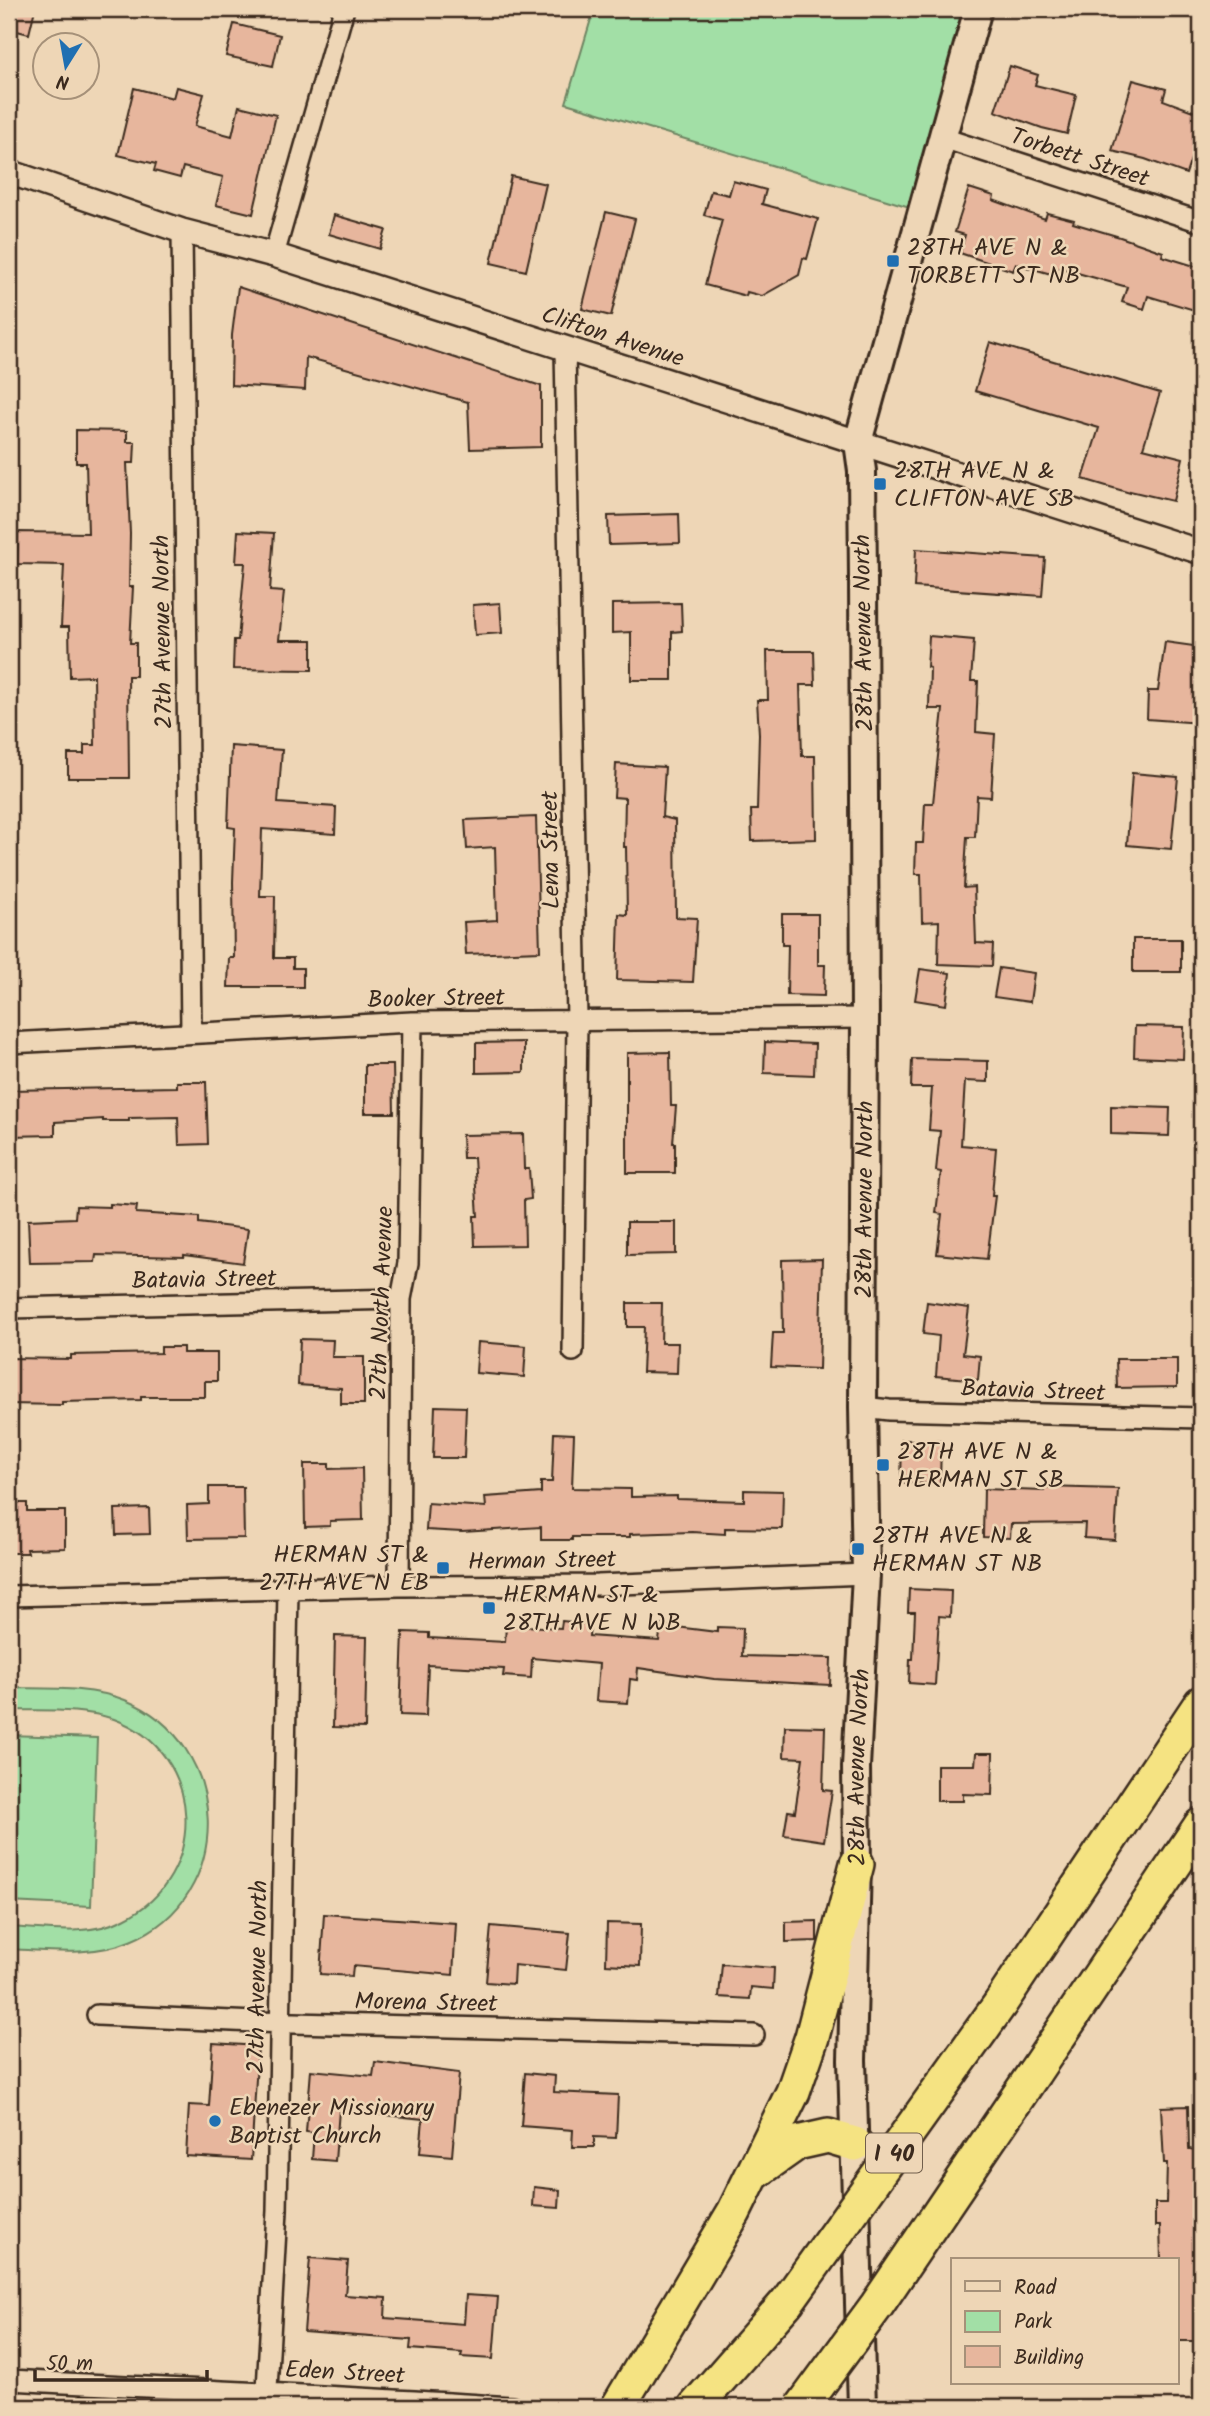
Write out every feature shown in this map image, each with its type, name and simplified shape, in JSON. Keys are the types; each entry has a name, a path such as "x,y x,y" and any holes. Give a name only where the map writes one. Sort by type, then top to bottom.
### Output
{"highway":[{"name":"I 40","path":"695,2407 788,2302 1000,2004 1201,1703"},
{"name":"I 40","path":"802,2407 877,2305 1201,1825"},
{"path":"618,2407 734,2212 793,2092 812,2037 857,1864"},
{"path":"753,2174 797,2143 828,2136 855,2144"}],"main road":[{"name":"28th Avenue North","path":"862,2407 852,2060 857,1864 856,1767 866,1574 863,1407 863,579 862,471 858,442 978,9"}],"street":[{"path":"274,255 344,9"},
{"name":"Torbett Street","path":"943,138 1201,222"},
{"name":"Clifton Avenue","path":"9,172 183,231 274,255 1201,552"},
{"name":"27th Avenue North","path":"183,231 191,1032"},
{"name":"Lena Street","path":"565,348 577,1020 573,1351"},
{"name":"Booker Street","path":"9,1043 412,1022 865,1017"},
{"name":"27th North Avenue","path":"399,1586 401,1299 408,1263 412,1022"},
{"name":"Batavia Street","path":"9,1308 401,1299"},
{"name":"Batavia Street","path":"863,1407 903,1411 1201,1418"},
{"name":"Herman Street","path":"9,1596 399,1586 597,1585 866,1574"},
{"name":"27th Avenue North","path":"267,2400 277,2211 288,1589"},
{"name":"Morena Street","path":"97,2015 281,2023 754,2035"},
{"name":"Eden Street","path":"9,2380 267,2400 512,2407"}],"green space":[{"path":"594,9 978,9 923,211 566,103"},
{"path":"9,1688 82,1690 125,1700 160,1721 186,1749 202,1783 208,1820 204,1856 190,1891 165,1920 130,1941 86,1951 9,1949 9,1927 68,1930 97,1928 124,1919 152,1900 172,1875 183,1846 185,1816 180,1786 166,1758 144,1735 102,1715 9,1710"},
{"path":"9,1735 97,1738 91,1906 9,1902"}],"building":[{"path":"9,9 35,9 29,34 9,29"},
{"path":"234,24 280,35 273,66 226,56"},
{"path":"1010,66 1038,75 1035,85 1076,95 1067,134 995,111"},
{"path":"1133,80 1166,89 1163,100 1201,114 1201,129 1186,174 1145,159 1112,151"},
{"path":"176,87 204,94 195,126 232,136 239,106 276,115 253,214 216,205 223,177 183,167 180,178 154,171 156,164 118,155 134,88 173,98"},
{"path":"511,176 546,184 526,271 491,263"},
{"path":"733,181 766,190 762,204 818,219 807,259 803,258 799,275 762,296 747,292 746,296 705,285 722,220 704,215 711,191 729,195"},
{"path":"969,188 1045,219 1047,213 1074,220 1073,223 1163,252 1162,256 1201,268 1201,312 1148,296 1144,309 1122,302 1127,287 1060,268 1058,276 1016,264 1013,271 960,253 965,235 955,232"},
{"path":"606,212 635,219 611,316 582,309"},
{"path":"334,215 386,230 380,249 329,234"},
{"path":"238,287 541,386 541,447 470,449 468,402 306,357 305,390 231,385 232,335"},
{"path":"990,342 1160,393 1143,448 1183,458 1173,501 1130,493 1083,479 1099,428 975,391"},
{"path":"76,430 127,431 127,442 135,442 134,463 127,463 129,587 133,587 130,643 136,643 136,676 128,676 129,778 68,778 68,754 84,754 84,745 95,745 94,676 70,677 69,627 61,627 64,565 17,564 18,532 88,533 86,463 76,463"},
{"path":"679,514 680,543 609,545 608,516"},
{"path":"238,531 274,533 270,591 284,592 279,640 312,640 312,670 233,669 234,640 238,640 245,563 236,563"},
{"path":"916,549 1045,558 1042,596 914,587"},
{"path":"500,603 502,633 475,635 473,605"},
{"path":"681,603 682,631 672,632 672,680 631,680 631,632 612,633 612,604"},
{"path":"929,636 974,640 971,681 978,681 976,732 995,734 991,797 977,796 975,837 967,837 964,888 974,887 976,943 993,944 992,966 938,964 939,921 922,922 921,874 915,874 916,843 923,843 925,803 933,803 943,709 929,709"},
{"path":"1165,642 1201,647 1201,723 1147,719 1148,691 1158,691"},
{"path":"767,651 814,651 815,685 800,685 802,756 815,756 816,839 752,841 751,810 757,810 757,700 768,700"},
{"path":"231,746 282,750 278,803 336,807 335,834 262,829 260,896 275,896 274,958 293,958 293,968 303,968 303,987 228,987 229,958 234,958 235,828 228,827"},
{"path":"616,764 665,767 662,817 675,820 676,917 697,918 693,982 617,980 619,914 627,915 625,798 614,797"},
{"path":"1132,773 1178,777 1171,849 1127,845"},
{"path":"536,817 540,951 466,954 464,922 497,920 495,847 467,849 465,820"},
{"path":"782,914 818,914 818,965 825,965 824,996 787,995 788,945 782,945"},
{"path":"1133,939 1181,939 1181,972 1133,972"},
{"path":"999,968 1034,973 1030,1002 994,997"},
{"path":"920,969 950,973 946,1005 915,1000"},
{"path":"1135,1026 1184,1027 1183,1059 1134,1057"},
{"path":"524,1042 524,1072 476,1073 476,1043"},
{"path":"765,1042 815,1044 814,1075 764,1073"},
{"path":"670,1052 671,1106 676,1106 673,1143 675,1173 627,1173 627,1053"},
{"path":"912,1059 988,1061 988,1082 965,1081 961,1145 996,1148 992,1196 995,1196 987,1259 937,1254 942,1214 936,1213 941,1172 936,1171 940,1131 929,1130 932,1088 911,1088"},
{"path":"365,1065 393,1065 394,1113 365,1113"},
{"path":"177,1082 206,1082 208,1144 179,1145 178,1117 55,1122 55,1135 9,1136 9,1090 177,1087"},
{"path":"1111,1106 1170,1108 1169,1136 1111,1134"},
{"path":"523,1134 524,1169 529,1169 531,1199 524,1200 525,1245 475,1246 474,1216 478,1216 474,1158 463,1158 462,1135"},
{"path":"110,1204 137,1206 136,1213 199,1217 199,1223 248,1229 243,1263 184,1255 96,1255 95,1262 30,1263 28,1220 75,1218 76,1206 110,1207"},
{"path":"627,1222 676,1222 676,1254 627,1255"},
{"path":"822,1259 819,1369 771,1367 773,1333 783,1333 782,1260"},
{"path":"927,1302 969,1308 963,1354 980,1356 978,1380 936,1376 939,1336 923,1334"},
{"path":"627,1303 662,1303 661,1343 678,1343 677,1373 642,1372 644,1327 627,1327"},
{"path":"300,1339 333,1340 332,1357 364,1357 364,1404 341,1404 341,1388 298,1385"},
{"path":"478,1342 526,1346 524,1377 476,1373"},
{"path":"161,1347 183,1347 183,1353 217,1353 217,1381 205,1381 205,1397 141,1397 141,1400 62,1402 62,1405 9,1404 9,1358 71,1359 71,1355 161,1353"},
{"path":"1116,1359 1177,1359 1177,1387 1117,1388"},
{"path":"435,1406 466,1407 464,1458 433,1458"},
{"path":"554,1433 574,1434 572,1488 631,1489 631,1497 677,1496 677,1499 744,1501 744,1490 783,1491 782,1529 725,1528 725,1534 630,1534 630,1537 572,1537 572,1540 541,1540 541,1527 462,1532 426,1530 428,1503 486,1507 485,1497 541,1493 541,1482 552,1482"},
{"path":"902,1440 941,1441 940,1484 901,1483"},
{"path":"304,1464 329,1464 329,1469 362,1468 363,1520 330,1521 330,1526 305,1527"},
{"path":"209,1487 243,1487 244,1538 188,1539 187,1505 209,1504"},
{"path":"1044,1487 1118,1489 1115,1540 1084,1538 1085,1523 1011,1524 1010,1538 983,1537 984,1489 1044,1491"},
{"path":"9,1503 27,1503 27,1511 65,1511 65,1548 27,1549 28,1553 10,1553"},
{"path":"149,1508 150,1534 116,1535 115,1509"},
{"path":"909,1589 951,1591 950,1617 939,1616 935,1685 909,1683 915,1612 908,1612"},
{"path":"562,1621 590,1624 589,1636 659,1641 661,1625 717,1632 717,1627 743,1628 742,1656 831,1658 830,1685 714,1679 638,1668 637,1680 630,1679 628,1703 596,1701 599,1664 532,1658 531,1678 503,1676 504,1669 428,1665 426,1716 400,1715 403,1632 429,1633 429,1638 505,1642 506,1625 561,1628"},
{"path":"335,1636 367,1637 365,1728 333,1727"},
{"path":"785,1726 825,1727 823,1790 832,1791 824,1841 784,1835 788,1811 795,1812 803,1758 784,1757"},
{"path":"976,1753 993,1753 992,1795 963,1794 963,1801 937,1801 937,1765 975,1765"},
{"path":"324,1914 456,1923 453,1975 353,1966 352,1976 320,1974"},
{"path":"817,1921 817,1941 786,1942 786,1922"},
{"path":"607,1923 641,1924 640,1966 606,1964"},
{"path":"491,1926 570,1933 566,1970 514,1965 513,1984 486,1982"},
{"path":"722,1964 774,1968 773,1989 751,1987 750,1999 719,1997"},
{"path":"213,2043 258,2046 251,2160 186,2156 189,2105 209,2106"},
{"path":"375,2062 459,2073 452,2156 420,2153 423,2119 339,2110 335,2161 312,2159 314,2133 306,2132 311,2070 373,2076"},
{"path":"525,2073 555,2076 554,2092 618,2095 616,2138 594,2137 594,2147 572,2147 573,2130 521,2126"},
{"path":"1188,2106 1189,2149 1196,2150 1194,2203 1201,2203 1201,2341 1178,2341 1178,2258 1161,2258 1160,2226 1155,2226 1155,2203 1166,2203 1167,2163 1164,2163 1161,2107"},
{"path":"534,2187 560,2190 559,2208 533,2206"},
{"path":"310,2258 348,2261 345,2295 386,2298 385,2318 464,2324 466,2295 498,2297 493,2359 461,2357 462,2353 410,2349 411,2340 304,2332"}],"place":[{"name":"28TH AVE N & TORBETT ST NB","path":"893,261"},
{"name":"28TH AVE N & CLIFTON AVE SB","path":"880,484"},
{"name":"28TH AVE N & HERMAN ST SB","path":"883,1465"},
{"name":"28TH AVE N & HERMAN ST NB","path":"858,1549"},
{"name":"HERMAN ST & 27TH AVE N EB","path":"443,1568"},
{"name":"HERMAN ST & 28TH AVE N WB","path":"489,1608"},
{"name":"Ebenezer Missionary Baptist Church","path":"215,2121"}]}
